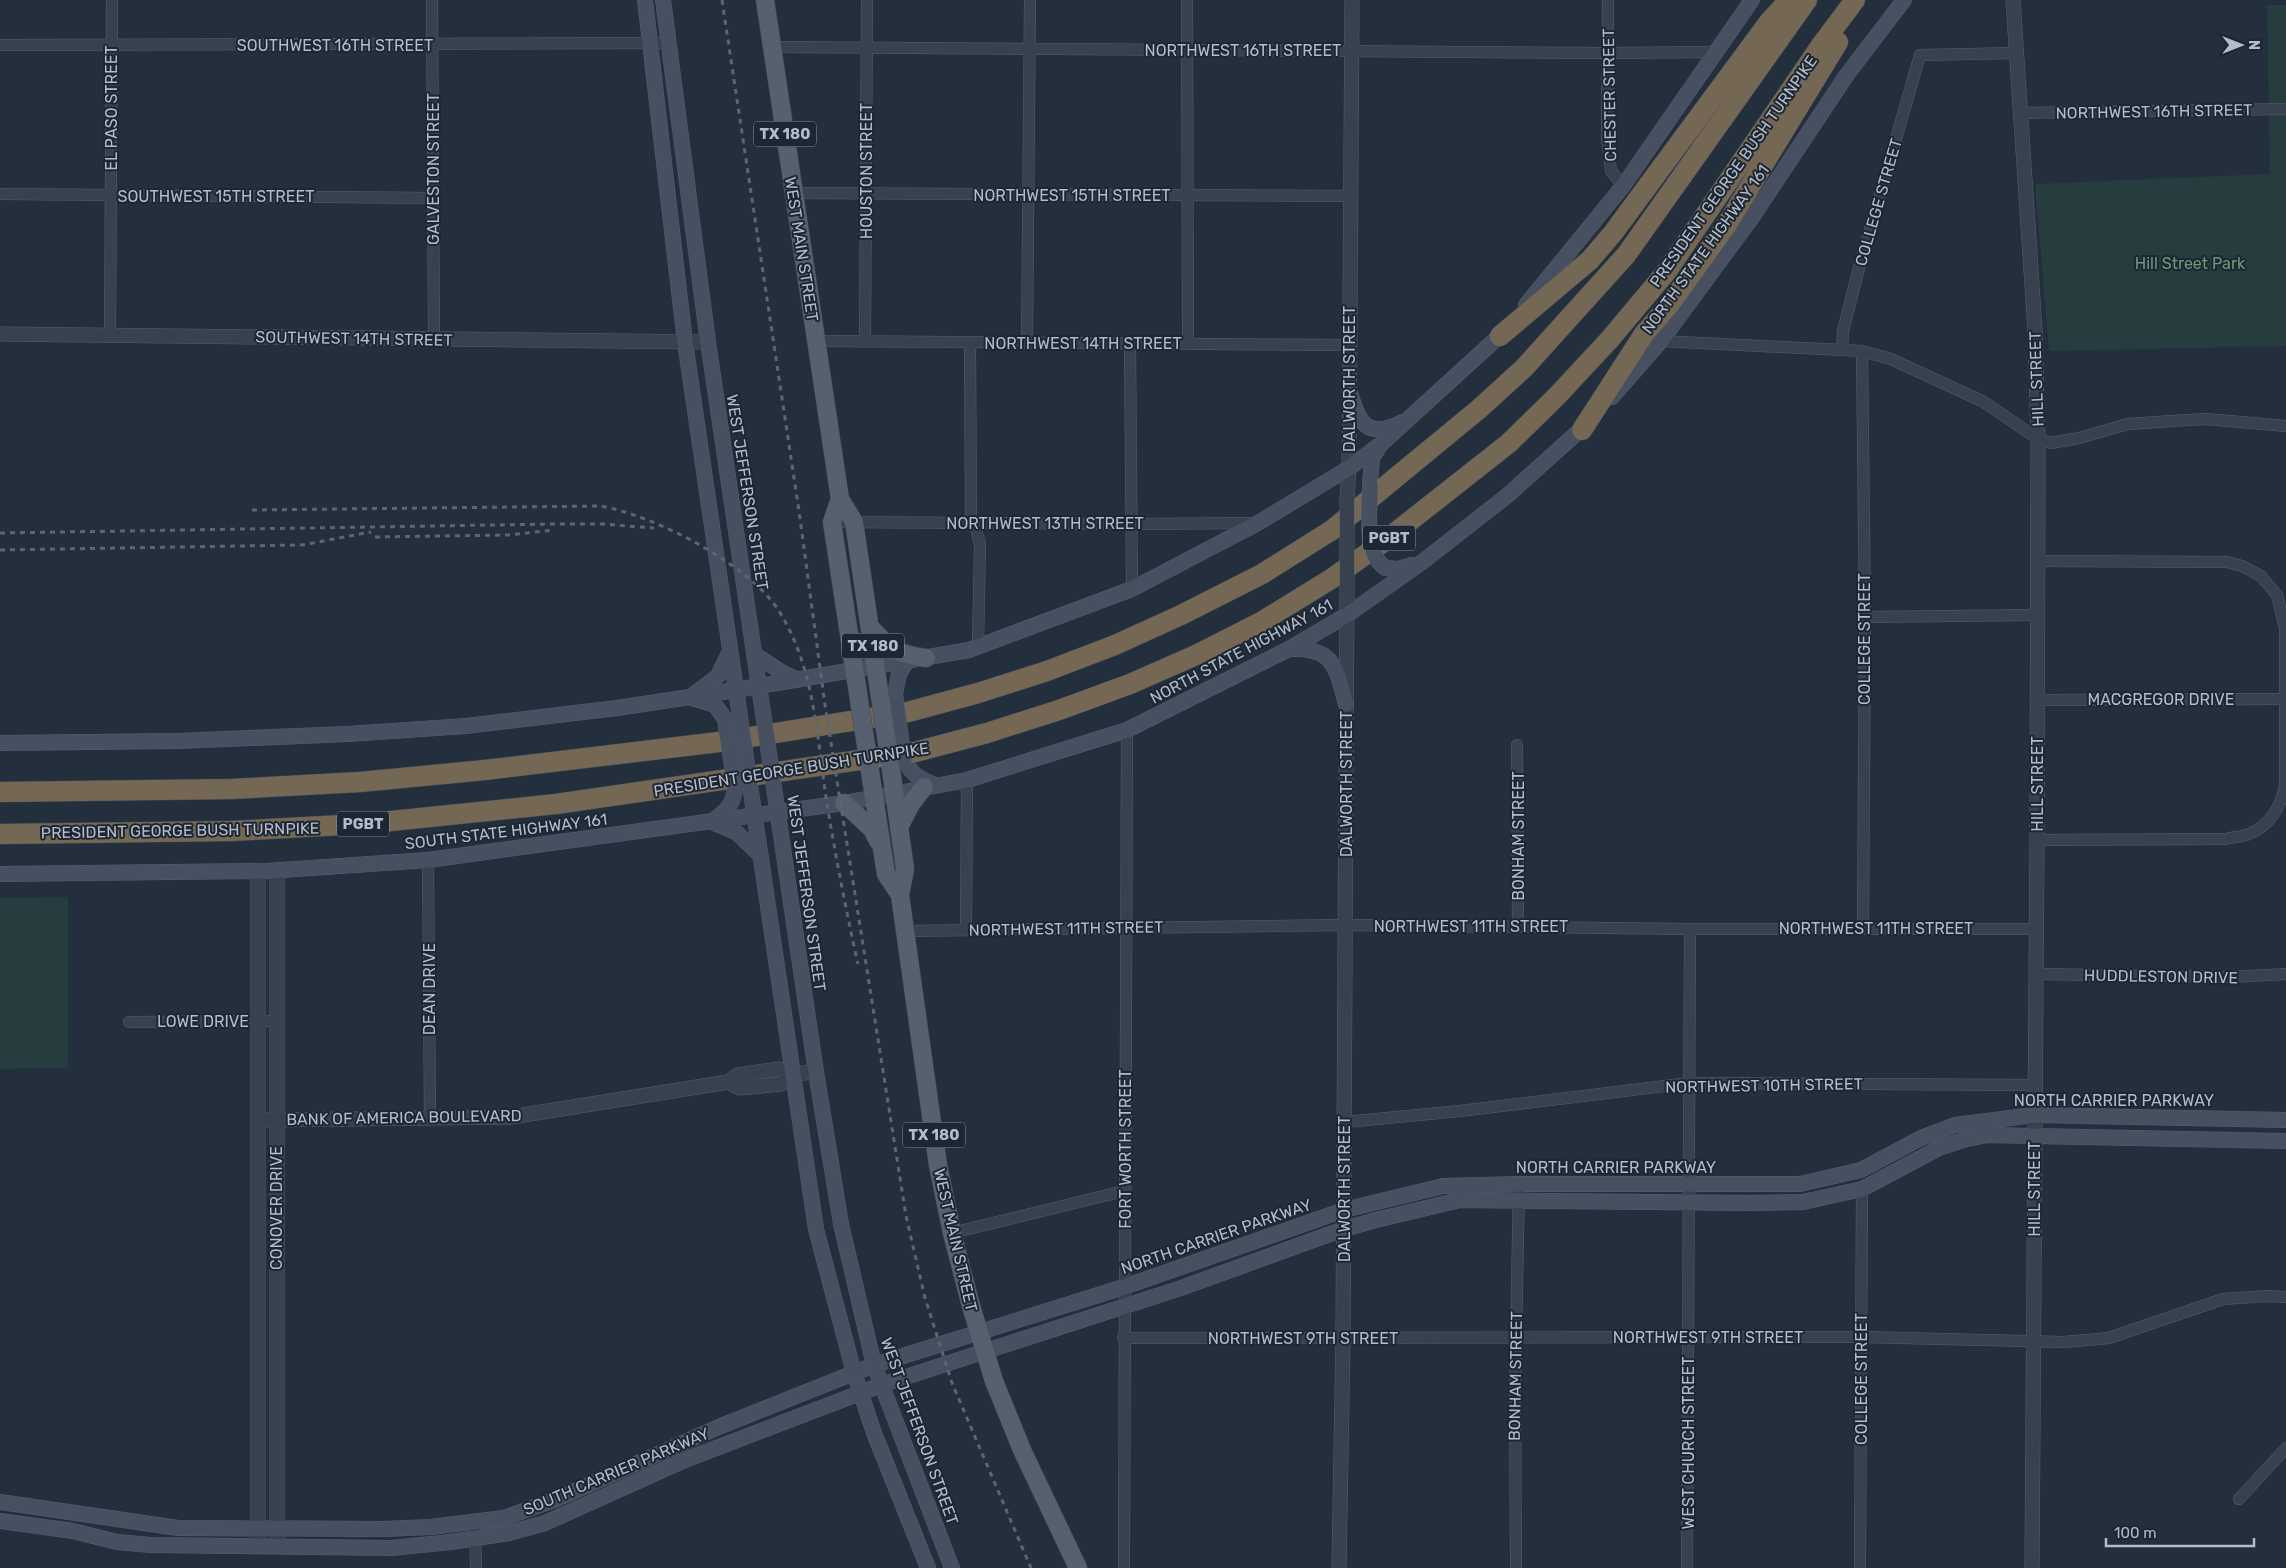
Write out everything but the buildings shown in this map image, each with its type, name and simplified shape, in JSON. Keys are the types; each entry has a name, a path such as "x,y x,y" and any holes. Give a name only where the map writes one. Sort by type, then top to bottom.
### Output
{"highway":[{"path":"1500,336 1590,260 1614,233 1769,22 1789,0"},
{"name":"PGBT","path":"0,792 231,790 360,782 467,772 719,742 908,712 978,693 1047,671 1115,645 1181,615 1262,574 1332,530 1391,484 1524,368 1626,255 1807,0"},
{"name":"PRESIDENT GEORGE BUSH TURNPIKE","path":"0,834 231,832 362,824 546,805 915,752 987,733 1059,710 1130,684 1196,655 1261,622 1332,579 1382,543 1509,443 1557,396 1610,339 1667,271 1854,0"},
{"path":"1582,430 1644,334 1670,304 1726,226 1866,0"}],"main road":[{"path":"645,0 685,342 731,648 736,690 733,718 743,786 754,815 816,1229 854,1373 874,1433 928,1568"},
{"name":"WEST JEFFERSON STREET","path":"662,0 708,342 816,1072 841,1224 874,1365 952,1568"},
{"name":"WEST MAIN STREET","path":"765,0 840,499 854,522 876,667 888,696 897,761 894,794 905,869 900,894 938,1165 952,1233 971,1306 994,1380 1026,1458 1078,1568"},
{"path":"0,743 178,741 364,733 466,726 617,708 876,667 978,646 1132,589 1258,523 1349,468 1381,444 1500,336 1623,186 1752,0"},
{"name":"NORTH STATE HIGHWAY 161","path":"894,794 967,780 1127,730 1289,649 1347,615 1421,563 1508,495 1582,430 1661,341 1753,216 1846,76 1904,0"},
{"path":"1349,390 1361,421 1366,426 1374,428 1392,427 1408,419"},
{"path":"1381,444 1372,458 1370,484 1371,550 1385,568 1398,569 1421,563"},
{"name":"WEST MAIN STREET","path":"840,499 832,522 886,874 900,894"},
{"path":"870,627 884,642 902,655 926,658"},
{"path":"690,697 718,676 731,648"},
{"path":"1289,649 1307,648 1320,652 1329,658 1338,674 1346,704"},
{"path":"754,654 783,673 798,680"},
{"path":"888,696 907,661"},
{"path":"690,697 715,706 733,718"},
{"path":"897,761 930,786 911,804 899,827"},
{"path":"710,821 729,808 743,786"},
{"name":"SOUTH STATE HIGHWAY 161","path":"0,874 258,871 428,860 894,794"},
{"path":"844,802 872,829 882,850"},
{"path":"710,821 736,832 760,855"},
{"name":"NORTH CARRIER PARKWAY","path":"957,1338 1124,1287 1344,1210 1443,1186 1519,1184 1800,1184 1861,1170 1921,1138 1955,1125 2034,1114 2286,1120"},
{"path":"1124,1307 1267,1259 1344,1229 1460,1200 1689,1201 1750,1204 1803,1202 1862,1190 1940,1148 1967,1139 1988,1135 2286,1141"},
{"name":"SOUTH CARRIER PARKWAY","path":"0,1521 73,1530 117,1542 258,1546 391,1548 509,1533 545,1523 684,1460 881,1385 1124,1307"},
{"name":"SOUTH CARRIER PARKWAY","path":"0,1502 178,1528 383,1529 504,1518 557,1498 721,1426 874,1365 957,1338"}],"street":[{"name":"EL PASO STREET","path":"110,335 112,0"},
{"name":"GALVESTON STREET","path":"432,0 434,339"},
{"name":"HOUSTON STREET","path":"865,342 867,0"},
{"path":"1027,342 1030,0"},
{"path":"1187,0 1188,344"},
{"name":"DALWORTH STREET","path":"1339,1568 1345,1122 1347,499 1349,468 1352,0"},
{"name":"CHESTER STREET","path":"1608,0 1607,138 1611,171 1623,186"},
{"name":"HILL STREET","path":"2012,0 2022,113 2036,351 2038,439 2032,1568"},
{"name":"SOUTHWEST 16TH STREET","path":"0,46 669,43"},
{"name":"NORTHWEST 16TH STREET","path":"772,48 1715,52"},
{"name":"COLLEGE STREET","path":"1842,350 1843,331 1859,268 1920,55 2016,53"},
{"name":"NORTHWEST 16TH STREET","path":"2022,113 2286,110"},
{"name":"NORTHWEST 15TH STREET","path":"794,193 1350,196"},
{"name":"SOUTHWEST 15TH STREET","path":"0,194 433,198"},
{"name":"SOUTHWEST 14TH STREET","path":"0,334 708,342"},
{"name":"NORTHWEST 14TH STREET","path":"816,341 1350,345"},
{"path":"1661,341 1842,350 1891,358 1984,402 2038,439 2051,443 2079,438 2128,424 2206,419 2286,426"},
{"path":"970,342 971,523 979,536 980,544 978,646"},
{"path":"1130,343 1132,589"},
{"name":"COLLEGE STREET","path":"1862,352 1865,616 1863,927"},
{"name":"NORTHWEST 13TH STREET","path":"832,522 1258,523"},
{"path":"2037,840 2225,839 2249,834 2266,823 2278,809 2284,793 2285,699 2285,628 2277,595 2261,576 2242,566 2210,561 2038,561"},
{"path":"1865,616 2037,615"},
{"name":"MACGREGOR DRIVE","path":"2036,700 2285,699"},
{"name":"FORT WORTH STREET","path":"1124,1568 1123,1338 1127,730"},
{"name":"BONHAM STREET","path":"1517,745 1518,926"},
{"path":"966,930 967,780"},
{"name":"DEAN DRIVE","path":"428,860 430,1118"},
{"name":"CONOVER DRIVE","path":"276,870 276,1546"},
{"name":"CONOVER DRIVE","path":"258,871 258,1546"},
{"name":"NORTHWEST 11TH STREET","path":"905,931 1345,925 1690,929 2036,928"},
{"name":"WEST CHURCH STREET","path":"1687,1568 1690,929"},
{"name":"HUDDLESTON DRIVE","path":"2036,974 2231,977 2286,974"},
{"name":"LOWE DRIVE","path":"130,1022 276,1021"},
{"name":"BANK OF AMERICA BOULEVARD","path":"258,1120 512,1117 728,1082 740,1088 781,1084 792,1074 816,1072"},
{"name":"NORTHWEST 10TH STREET","path":"1345,1122 1689,1083 2035,1086"},
{"name":"BONHAM STREET","path":"1516,1568 1516,1338 1519,1184"},
{"name":"COLLEGE STREET","path":"1860,1568 1862,1190"},
{"path":"952,1233 1124,1191"},
{"name":"NORTHWEST 9TH STREET","path":"1123,1338 1862,1337 2064,1342 2109,1338 2223,1300 2268,1296 2286,1297"},
{"path":"2239,1499 2286,1448"},
{"path":"475,1522 476,1568"}],"green space":[{"name":"Hill Street Park","path":"2267,5 2286,5 2286,346 2049,351 2035,184 2270,174"},
{"path":"68,897 68,1068 0,1069 0,898"}],"railway":[{"path":"722,0 799,511 825,705 906,1216 925,1298 952,1383 1031,1568"},
{"path":"252,510 600,506 622,511 672,531 699,544 746,576 765,593 779,611 791,633 807,680 813,704 834,844 858,964"},
{"path":"0,533 554,524 602,524 654,528"},
{"path":"375,537 508,535 554,530"},
{"path":"0,550 302,545 371,532"}]}
